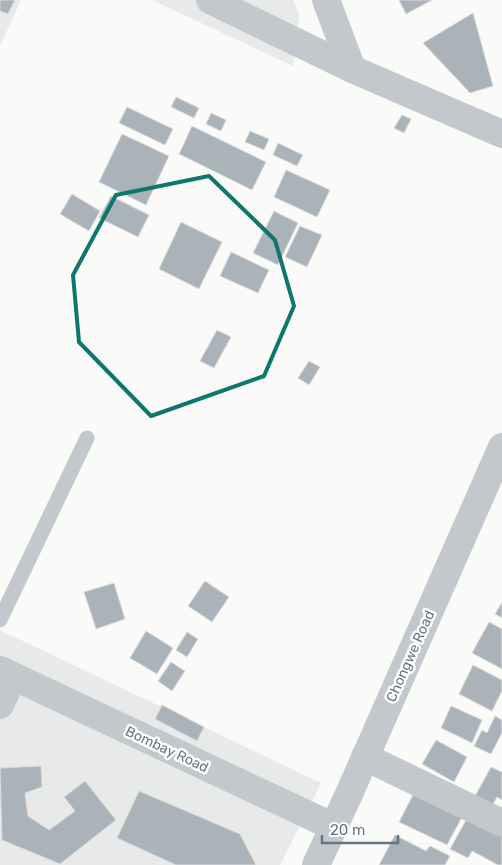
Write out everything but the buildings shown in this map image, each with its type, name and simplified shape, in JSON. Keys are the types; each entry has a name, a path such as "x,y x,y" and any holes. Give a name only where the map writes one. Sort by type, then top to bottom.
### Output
{"street":[{"path":"210,0 352,69 502,134"},
{"path":"326,0 352,69"},
{"name":"Chongwe Road","path":"316,865 502,447"},
{"path":"0,705 7,673"},
{"name":"Bombay Road","path":"7,673 334,827"},
{"path":"365,757 502,823"}],"lane":[{"path":"0,620 87,438"}],"highlighted area":[{"path":"209,176 275,240 294,306 264,376 151,416 79,342 73,275 116,195"}],"shaded area":[{"path":"0,0 21,0 0,46"},
{"path":"152,0 293,0 299,14 293,66"},
{"path":"0,630 321,783 280,865 0,865"}]}
